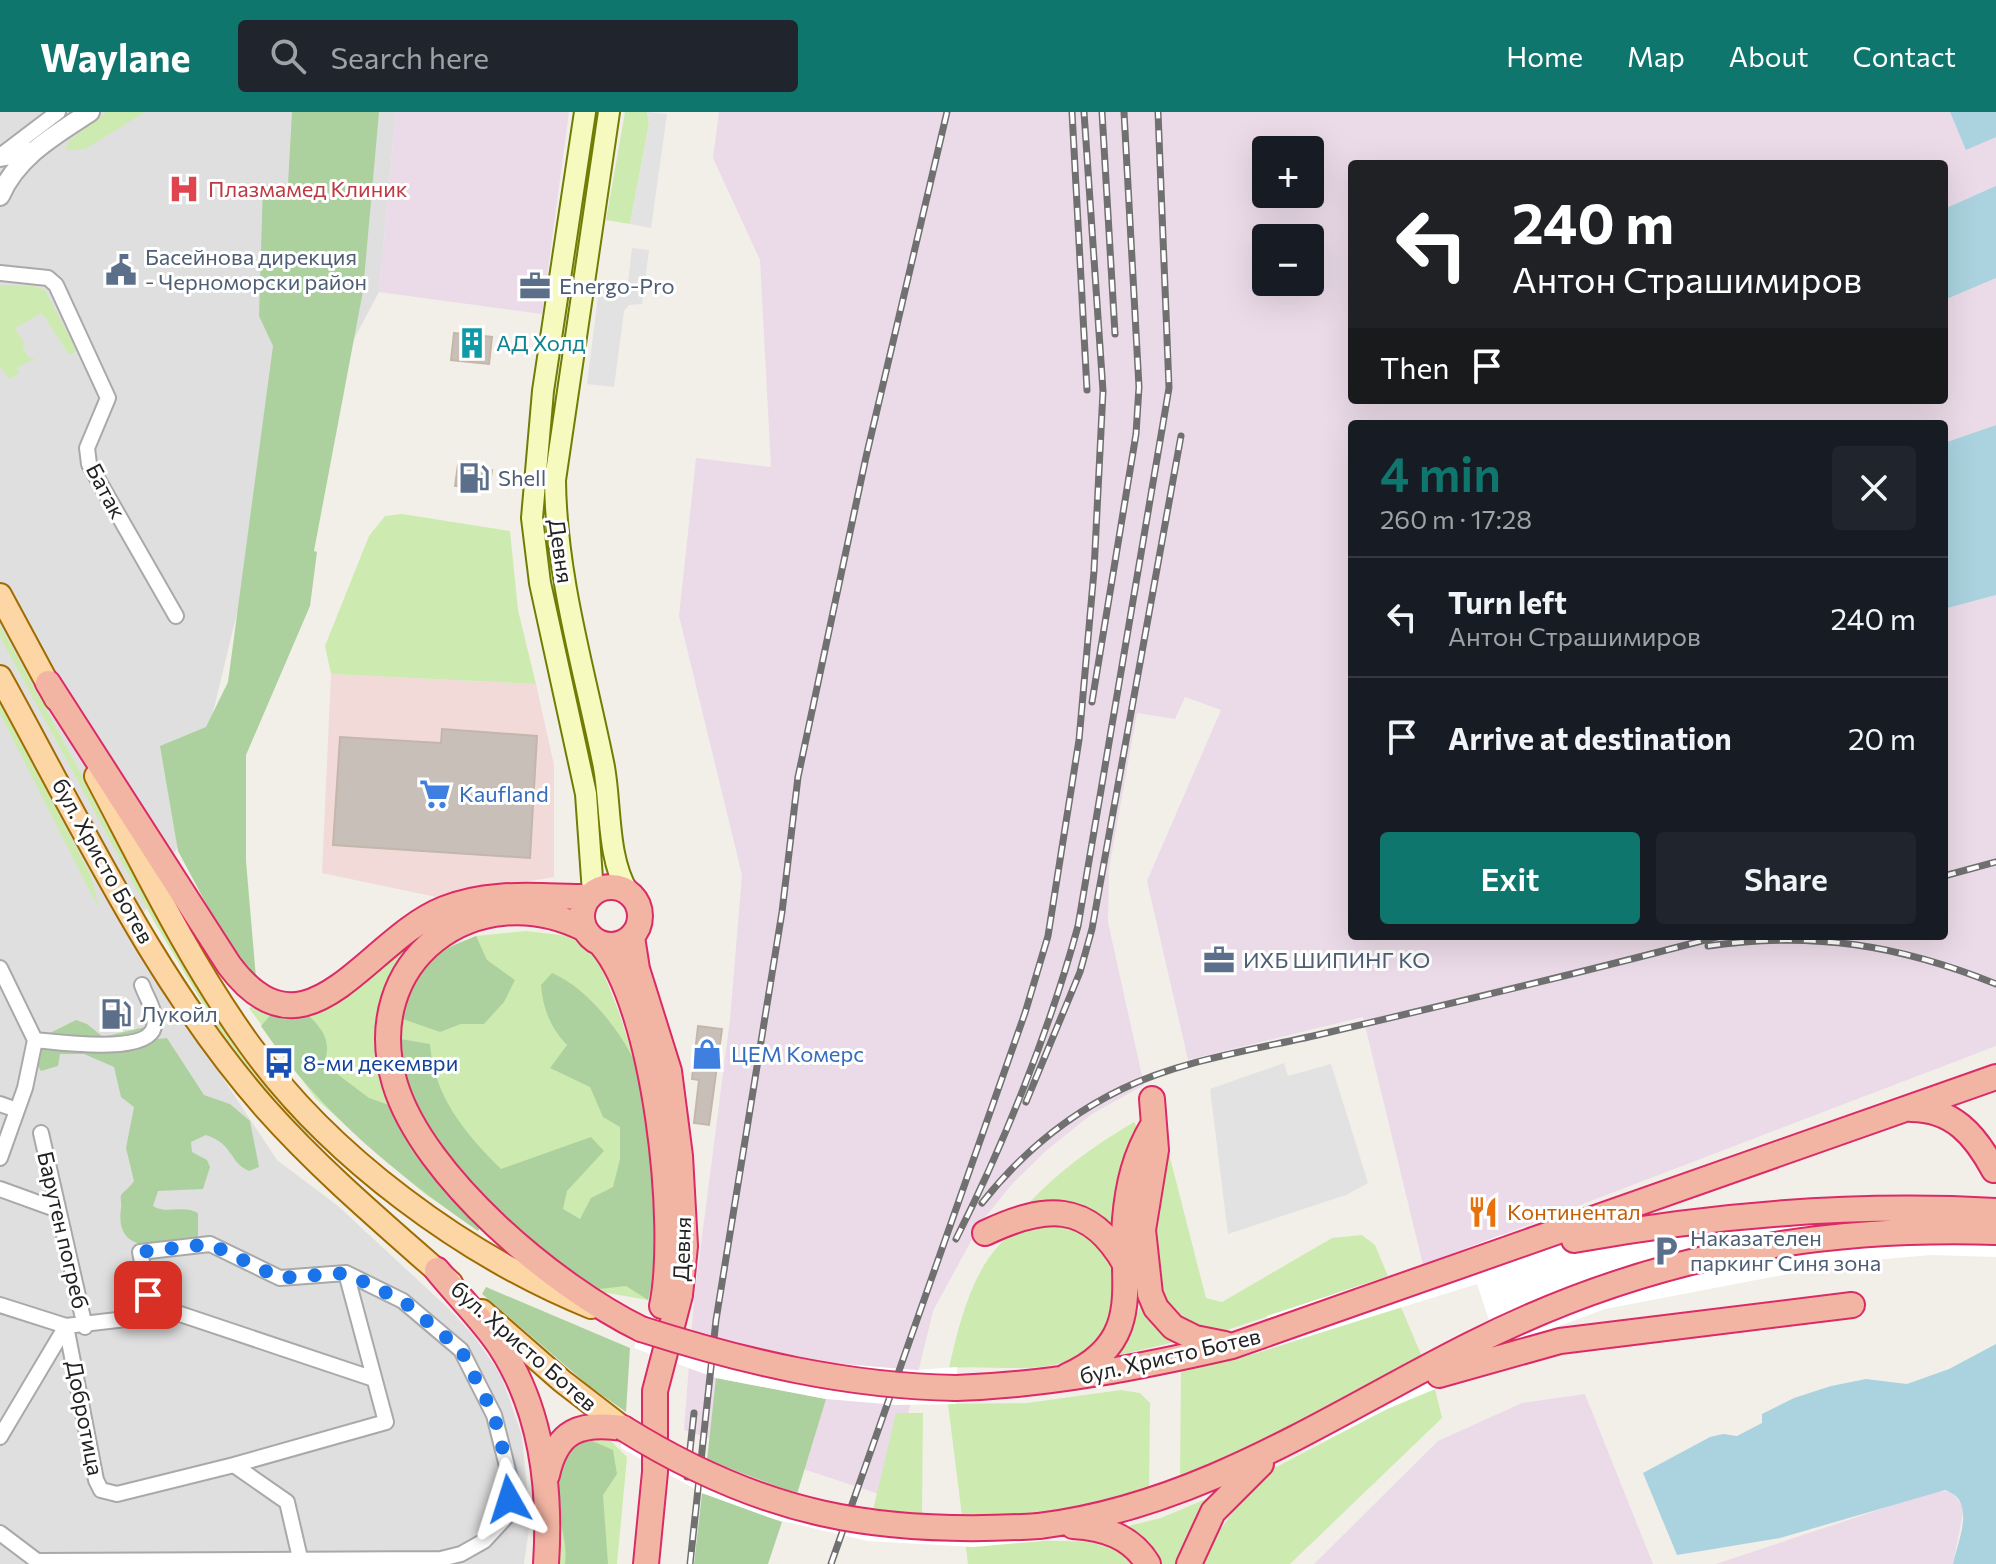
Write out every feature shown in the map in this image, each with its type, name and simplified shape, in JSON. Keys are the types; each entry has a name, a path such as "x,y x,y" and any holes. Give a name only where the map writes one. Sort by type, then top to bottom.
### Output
{"highway":[{"path":"48,683 229,965 248,989 266,1002 297,1007 322,998 421,919 459,903 503,896 591,895 609,887 628,892 639,907 641,916 632,937 616,946 550,917 501,915 469,922 427,943 407,968 395,995 389,1027 390,1062 410,1120 458,1185 504,1232 635,1326"},
{"path":"591,895 582,911 593,937"},
{"name":"Девня","path":"593,937 620,977 647,1058 660,1134 668,1226 665,1289 643,1380 630,1564"},
{"name":"Девня","path":"632,937 637,969 671,1082 685,1246 680,1295 655,1391 655,1472 646,1564"},
{"path":"1505,1252 1996,1077"},
{"path":"1152,1099 1156,1150 1143,1230 1150,1294 1163,1318 1182,1333 1232,1346"},
{"path":"1897,1112 1933,1111 1959,1123 1976,1139 1994,1170"},
{"path":"1057,1381 1093,1360 1114,1335 1127,1299 1125,1222 1129,1187 1139,1148 1153,1125"},
{"path":"1505,1252 1761,1213 1882,1207 1996,1211"},
{"path":"985,1233 1031,1214 1072,1215 1105,1234 1126,1265"},
{"path":"1381,1395 1468,1346 1530,1317 1597,1290 1685,1262 1783,1241 1845,1234 1928,1230 1996,1232"},
{"name":"бул. Христо Ботев","path":"635,1326 763,1365 904,1387 956,1388 1057,1381 1147,1366 1232,1346 1505,1252"},
{"path":"437,1270 498,1343 512,1366 533,1420 546,1481 546,1564"},
{"path":"1381,1395 1504,1354 1631,1330 1852,1305"},
{"name":"бул. Христо Ботев","path":"623,1428 664,1454 725,1483 787,1506 844,1520 931,1530 1045,1526 1173,1495 1276,1450 1381,1395"},
{"path":"546,1481 554,1450 568,1436 589,1426 623,1428"},
{"path":"1189,1564 1213,1512 1276,1450"},
{"path":"1045,1526 1105,1530 1127,1540 1148,1564"}],"main road":[{"name":"Девня","path":"585,112 543,391 532,518 540,583 586,794 591,895"},
{"name":"Девня","path":"609,112 555,480 556,518 565,588 604,770 620,875 628,892"},
{"name":"бул. Христо Ботев","path":"0,595 219,1001 260,1060 348,1152 455,1234 547,1290 635,1326"},
{"name":"бул. Христо Ботев","path":"0,677 123,900 216,1046 266,1110 437,1270 562,1381 623,1428"}],"street":[{"path":"0,157 58,112"},
{"path":"0,196 11,176 33,151 90,112"},
{"path":"0,157 33,151"},
{"path":"0,157 11,176"},
{"name":"Батак","path":"0,273 48,278 56,285 108,398 87,448 89,464 176,616"},
{"path":"0,968 35,1040 17,1110 0,1158"},
{"path":"35,1040 103,1045 143,1040 153,1031 155,1021 142,985"},
{"path":"0,1104 17,1110"},
{"name":"Барутен погреб","path":"41,1133 85,1327"},
{"path":"0,1189 58,1210"},
{"path":"0,1533 35,1562 264,1562 300,1558 392,1562 441,1559 461,1554 484,1541 508,1515 511,1482 494,1415 461,1350 403,1301 346,1273 280,1278 210,1244 140,1252 153,1316"},
{"path":"234,1465 384,1425 386,1419 371,1378 346,1273"},
{"name":"Добротица","path":"0,1305 66,1326 85,1327 177,1313 371,1378"},
{"name":"Добротица","path":"0,1437 66,1326"},
{"name":"Добротица","path":"66,1326 96,1480 101,1490 117,1494 234,1465"},
{"path":"234,1465 287,1502 300,1558"}],"shaded area":[{"path":"0,112 396,112 379,292 261,514 183,836 131,939 277,1160 338,1206 448,1308 474,1336 501,1375 522,1436 530,1522 524,1564 0,1564"},
{"path":"396,112 569,112 542,314 379,292"},
{"path":"647,112 667,114 651,228 630,224 649,124"},
{"path":"719,112 1996,112 1996,425 1948,442 1948,420 1348,420 1348,940 1948,940 1948,608 1996,595 1996,1046 1423,1265 1363,1017 1188,1060 1147,881 1221,710 1185,697 1175,719 1137,713 1109,869 1108,922 1144,1085 1092,1114 1048,1149 1013,1183 982,1221 933,1311 888,1497 684,1430 694,1299 730,1019 742,875 679,616 696,458 771,467 760,260 713,158"},
{"path":"632,248 649,250 642,304 629,305 624,311 614,387 587,384 599,288 627,291"},
{"path":"331,674 536,684 554,765 554,877 436,897 322,873"},
{"path":"1284,1063 1288,1076 1331,1064 1368,1183 1346,1195 1228,1234 1210,1089"},
{"path":"1585,1394 1653,1564 1314,1564 1438,1441 1522,1403"},
{"path":"1938,1490 1952,1492 1964,1508 1953,1564 1716,1564"}],"green space":[{"path":"106,112 145,112 85,149 65,150 69,141"},
{"path":"292,112 379,112 363,291 314,551 317,552 310,606 246,755 246,861 256,978 234,956 178,851 160,746 206,727 228,682 273,346 259,316 263,185 288,184"},
{"path":"625,112 647,112 649,124 630,224 606,220"},
{"path":"0,285 34,286 45,290 77,351 69,355 42,313 15,328 29,358 37,357 17,368 19,373 9,379 0,366"},
{"path":"402,514 510,531 518,610 536,684 331,674 325,646 369,536 385,516"},
{"path":"0,625 200,992 242,1052 406,1209 403,1214 301,1129 216,1026 152,918 0,637"},
{"path":"0,701 91,876 99,909 0,714"},
{"path":"438,920 383,1006 493,1238 426,1195 316,1099 249,1008 257,1004 274,1011"},
{"path":"526,931 570,936 599,962 619,1012 642,1084 652,1285 648,1300 590,1290 399,1061 400,1018 434,953 476,936"},
{"path":"476,936 487,960 515,980 504,1002 484,1024 461,1024 440,1032 400,1018 412,985 425,964 444,950"},
{"path":"552,973 577,988 611,1023 635,1062 642,1083 655,1180 655,1248 648,1300 626,1286 590,1290 496,1212 439,1150 418,1115 404,1078 400,1039 430,1044 438,1081 454,1113 475,1142 501,1169 591,1137 604,1151 567,1191 563,1209 580,1219 591,1198 613,1187 620,1159 620,1127 603,1117 590,1087 550,1068 567,1045 548,1017 544,1002 541,985"},
{"path":"274,1011 304,1011 324,1034 327,1048 324,1064 369,1098 395,1107 483,1222 478,1231 388,1163 333,1113 261,1026"},
{"path":"76,1020 87,1024 103,1037 145,1027 158,1039 167,1038 204,1095 230,1104 250,1121 259,1167 249,1171 242,1167 227,1148 206,1135 191,1142 192,1152 207,1160 210,1167 203,1189 158,1191 153,1206 158,1209 187,1209 198,1213 198,1237 171,1244 144,1245 125,1235 121,1224 121,1197 134,1181 126,1148 134,1107 121,1097 114,1067 84,1054 60,1054 58,1066 41,1071 38,1066 46,1035"},
{"path":"1134,1122 1139,1129 1127,1155 1118,1193 1119,1235 1099,1216 1079,1205 1056,1200 1029,1203 1078,1159"},
{"path":"1166,1142 1206,1298 1222,1302 1332,1238 1362,1235 1375,1245 1388,1276 1221,1332 1185,1324 1159,1293 1153,1225"},
{"path":"1034,1221 1092,1232 1116,1275 1118,1285 1116,1309 1110,1322 1097,1342 1080,1355 1061,1363 1040,1367 949,1368 959,1326 975,1282 999,1245 1015,1231"},
{"path":"486,1287 630,1348 626,1412 589,1386 482,1294"},
{"path":"1141,1303 1155,1327 1175,1342 1111,1357 1131,1332"},
{"path":"1401,1307 1423,1359 1311,1419 1180,1482 1181,1371 1254,1354"},
{"path":"716,1378 826,1399 797,1494 707,1460"},
{"path":"1435,1389 1442,1418 1290,1564 1202,1564 1217,1534 1259,1476 1387,1409"},
{"path":"1121,1390 1140,1393 1150,1403 1149,1491 1037,1514 1041,1541 1103,1545 1138,1564 968,1564 948,1404 1027,1403"},
{"path":"896,1413 923,1413 922,1515 873,1510"},
{"path":"588,1439 611,1441 627,1457 617,1564 556,1564 560,1521 557,1488"},
{"path":"588,1439 613,1450 617,1474 603,1495 608,1564 565,1564 558,1503 560,1458 574,1444"},
{"path":"702,1493 782,1522 768,1564 694,1564"},
{"path":"1213,1496 1180,1564 1160,1564 1148,1543 1124,1527 1161,1518"}],"water":[{"path":"1950,112 1996,112 1996,137 1966,150"},
{"path":"1996,186 1996,278 1948,298 1948,207"},
{"path":"1996,425 1996,595 1948,608 1948,442"},
{"path":"1996,1344 1996,1564 1953,1564 1963,1512 1955,1495 1945,1490 1780,1538 1677,1555 1643,1473 1710,1437 1723,1434 1737,1436 1762,1423 1762,1414 1794,1398 1866,1379 1907,1384 1949,1369"}],"pier":[{"path":"1882,1198 1996,1202 1996,1257 1931,1255 1851,1262 1605,1309 1538,1334 1435,1389 1322,1442 1315,1430 1490,1323 1477,1284 1277,1346 1267,1316 1423,1265 1501,1235 1759,1203"},
{"path":"646,1315 720,1340 830,1363 916,1370 957,1367 956,1404 897,1405 826,1399 716,1378 634,1348"},
{"path":"624,1415 707,1460 764,1483 829,1502 922,1515 1037,1514 1041,1541 973,1547 868,1541 774,1519 702,1493 621,1448"}],"building":[{"name":"АД Холд","path":"454,333 492,337 489,364 451,360"},
{"name":"Shell","path":"458,465 492,470 489,490 455,486"},
{"name":"Kaufland","path":"442,729 537,736 530,858 333,845 340,737 441,743"},
{"name":"ЦЕМ Комерс","path":"698,1026 722,1029 709,1125 694,1123 699,1080 692,1079"}],"railway":[{"path":"690,1564 716,1320 782,912 798,777 866,457 947,112"},
{"path":"1072,112 1087,390"},
{"path":"831,1564 1025,1013 1048,936 1079,740 1094,571 1103,391 1084,112"},
{"path":"1102,112 1115,334"},
{"path":"1092,702 1136,434 1139,387 1124,112"},
{"path":"956,1239 1024,1086 1054,1005 1078,926 1169,388 1158,112"},
{"path":"1026,1102 1080,972 1092,929 1181,436"},
{"path":"1948,875 1996,862"},
{"path":"982,1203 1028,1153 1063,1124 1101,1100 1146,1079 1222,1056 1474,998 1705,940"},
{"path":"1708,946 1784,940 1855,945 1925,960 1996,984"},
{"path":"687,1477 694,1413"}],"place":[{"name":"Плазмамед Клиник","path":"184,189"},
{"name":"Басейнова дирекция - Черноморски район","path":"121,270"},
{"name":"Energo-Pro","path":"535,286"},
{"name":"АД Холд","path":"472,343"},
{"name":"Shell","path":"474,478"},
{"name":"Kaufland","path":"435,794"},
{"name":"ИХБ ШИПИНГ КО","path":"1219,960"},
{"name":"Лукойл","path":"116,1014"},
{"name":"ЦЕМ Комерс","path":"707,1054"},
{"name":"8-ми декември","path":"279,1063"},
{"name":"Континентал","path":"1483,1212"},
{"name":"Наказателен паркинг Синя зона","path":"1666,1251"}],"route":[{"path":"148,1295 140,1252 210,1244 280,1278 346,1273 403,1301 461,1350 494,1415 511,1482 509,1499"}]}
